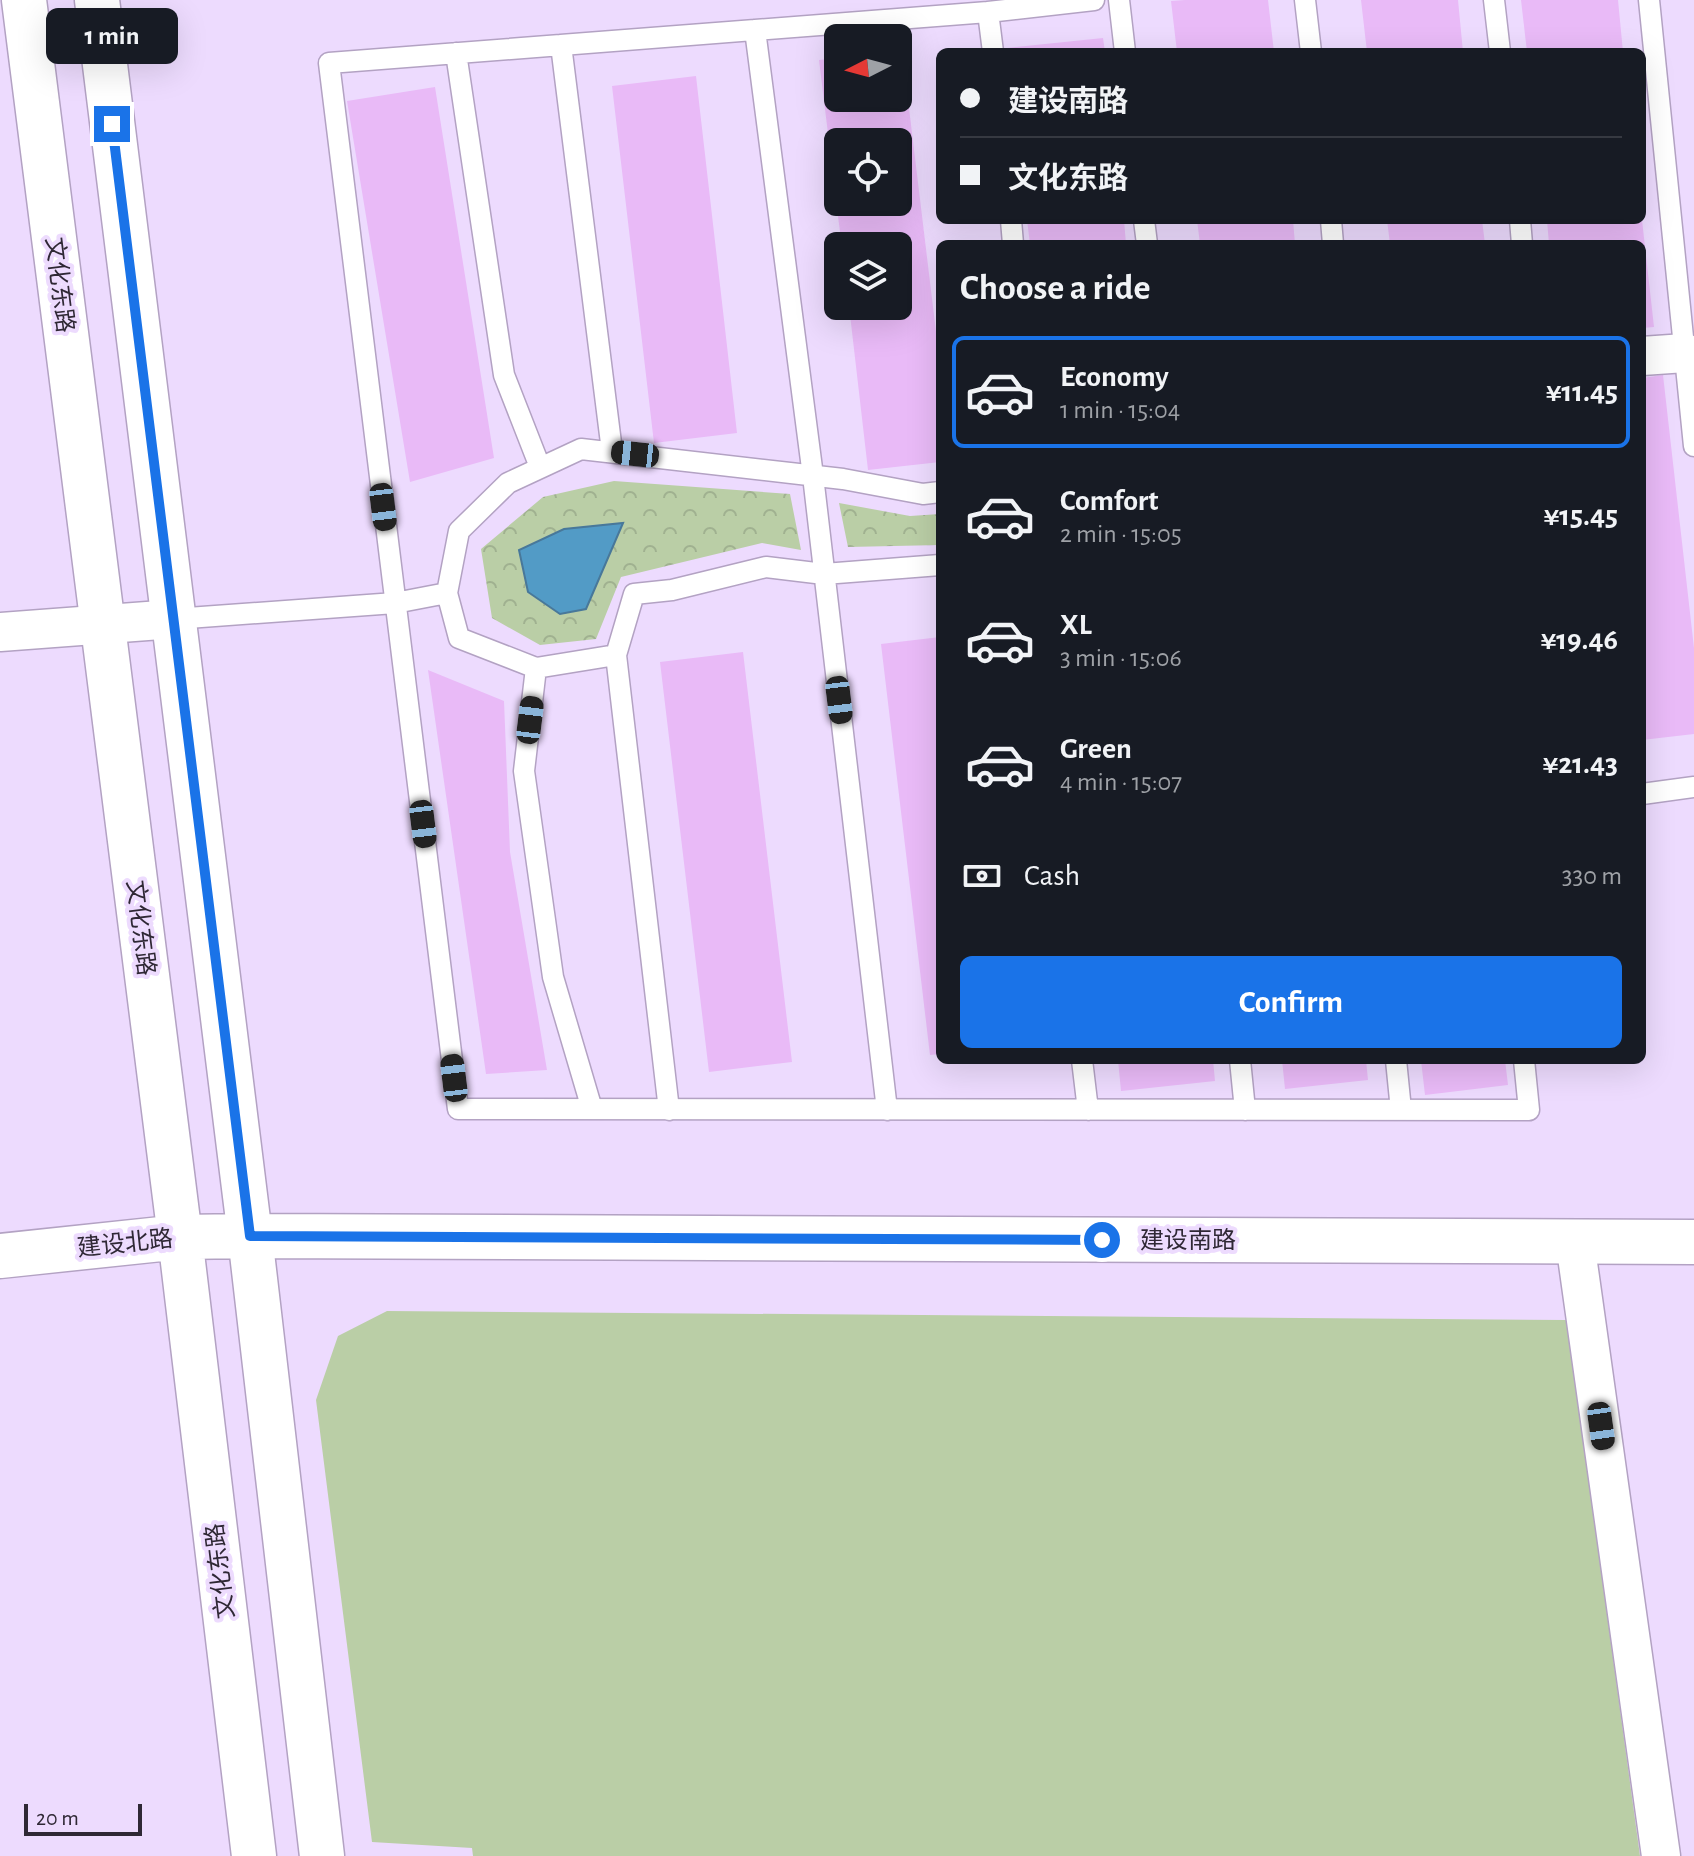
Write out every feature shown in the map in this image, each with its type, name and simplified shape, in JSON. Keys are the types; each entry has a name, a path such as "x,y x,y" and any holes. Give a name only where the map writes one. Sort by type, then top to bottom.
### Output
{"street":[{"name":"文化东路","path":"24,0 180,1237 254,1856"},
{"path":"97,0 250,1236 322,1856"},
{"path":"1646,356 1685,353"},
{"path":"0,632 174,619"},
{"name":"建设北路","path":"0,1256 180,1237 250,1236"},
{"name":"建设南路","path":"250,1236 1694,1242"},
{"path":"1575,1242 1661,1856"}],"lane":[{"path":"1094,0 988,12 329,63 458,1109 1529,1110 1524,1064"},
{"path":"1119,0 1125,48"},
{"path":"1305,0 1311,48"},
{"path":"1494,0 1500,48"},
{"path":"1649,0 1694,446"},
{"path":"988,12 992,48"},
{"path":"755,30 813,476 887,1110"},
{"path":"561,45 612,451"},
{"path":"456,53 504,375 540,467"},
{"path":"616,655 536,668 459,638 447,593 459,531 508,483 581,449 813,476 923,494 936,492"},
{"path":"669,1110 616,655 634,594 672,590 766,567 824,574 936,565"},
{"path":"174,619 395,603 447,593"},
{"path":"536,668 524,771 553,977 592,1109"},
{"path":"1646,793 1694,787"},
{"path":"1082,1064 1088,1110"},
{"path":"1240,1064 1245,1110"},
{"path":"1396,1064 1401,1110"}],"green space":[{"path":"614,481 790,494 801,550 762,543 621,577 596,639 540,645 492,618 481,549 543,497"},
{"path":"839,503 910,516 936,514 936,545 848,547"},
{"path":"387,1311 1567,1320 1640,1856 473,1856 472,1848 372,1842 316,1400 338,1336"}],"water":[{"path":"623,523 586,609 560,614 528,592 519,550 564,529"}],"building":[{"path":"1268,0 1274,48 1177,48 1171,1"},
{"path":"1361,0 1458,0 1463,48 1367,48"},
{"path":"1521,0 1618,0 1623,48 1527,48"},
{"path":"1103,38 1104,48 1007,48"},
{"path":"824,59 824,101 819,60"},
{"path":"696,76 737,433 654,443 612,86"},
{"path":"435,87 494,458 410,482 347,101"},
{"path":"825,112 909,112 911,128 827,128"},
{"path":"912,133 936,332 936,462 868,470 851,320 912,320 912,232 840,232 838,216 912,216"},
{"path":"1028,224 1124,224 1126,240 1030,240"},
{"path":"1198,224 1293,224 1295,240 1200,240"},
{"path":"1388,224 1482,224 1484,240 1390,240"},
{"path":"1547,224 1642,224 1644,240 1549,240"},
{"path":"1646,256 1654,327 1646,328"},
{"path":"1663,375 1694,648 1694,734 1646,740 1646,377"},
{"path":"936,637 936,1054 930,1055 881,644"},
{"path":"743,652 792,1062 709,1072 660,662"},
{"path":"428,670 504,701 510,852 547,1070 486,1074"},
{"path":"1118,1064 1213,1064 1215,1081 1121,1091"},
{"path":"1282,1064 1366,1064 1368,1080 1285,1089"},
{"path":"1421,1064 1505,1064 1508,1085 1425,1095"}],"route":[{"path":"112,124 250,1236 1102,1240"}]}
